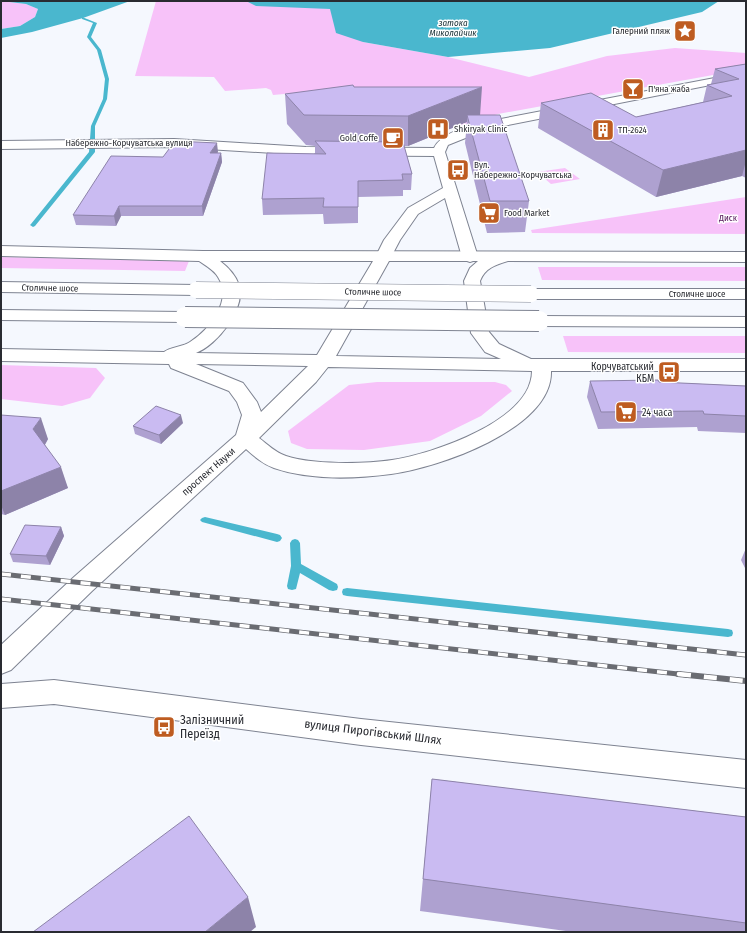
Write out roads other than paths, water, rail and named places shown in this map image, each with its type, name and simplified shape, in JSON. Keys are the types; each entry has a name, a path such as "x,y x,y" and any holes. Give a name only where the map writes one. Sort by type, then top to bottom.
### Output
{"main road":[{"path":"470,257 439,152 443,143 459,135 486,126 746,75"},
{"name":"Набережно-Корчуватська вулиця","path":"1,145 182,143 261,146 313,152 439,152"},
{"name":"проспект Науки","path":"1,662 82,584 246,438 309,378 323,361 392,240 413,211 449,190"},
{"path":"1,251 203,256 746,257"},
{"path":"163,358 195,346 211,335 228,311 233,298 227,277 203,256"},
{"path":"508,257 486,263 476,271 472,281 480,333 492,348 514,359 541,365"},
{"name":"Столичне шосе","path":"1,287 531,294 746,294"},
{"path":"1,315 746,322"},
{"path":"1,355 541,365 746,365"},
{"path":"163,358 236,387 247,402 252,415 246,438 267,456 283,462 342,470 393,466 434,456 469,443 510,421 529,402 541,382 541,365"},
{"name":"вулиця Пирогівський Шлях","path":"1,696 54,692 361,732 746,774"}],"water":[{"path":"1,1 130,1 83,18 32,32 1,38 1,29 20,26 35,17 38,9 26,4"},
{"name":"затока Миколайчик","path":"246,1 719,1 702,12 550,48 448,57 363,42 336,33 330,9 256,6"}],"waterway":[{"path":"33,225 92,152 93,126 105,99 107,79 99,50 89,37 95,23 83,18"},
{"path":"205,520 277,538"},
{"path":"295,543 296,566"},
{"path":"292,586 296,566"},
{"path":"296,566 333,587"},
{"path":"347,592 728,633"}],"railway":[{"path":"1,574 746,655"},
{"path":"1,599 687,675"},
{"path":"678,674 746,681"}],"place":[{"name":"Галерний пляж","path":"685,31"},
{"name":"П'яна жаба","path":"633,89"},
{"name":"Shkiryak Clinic","path":"438,129"},
{"name":"ТП-2624","path":"603,130"},
{"name":"Gold Coffe","path":"393,138"},
{"name":"Вул. Набережно-Корчуватська","path":"458,170"},
{"name":"Food Market","path":"489,213"},
{"name":"Корчуватський КБМ","path":"669,372"},
{"name":"24 часа","path":"626,412"},
{"name":"Залізничний Переїзд","path":"164,727"}],"park label":[{"name":"Диск","path":"728,218"}]}
